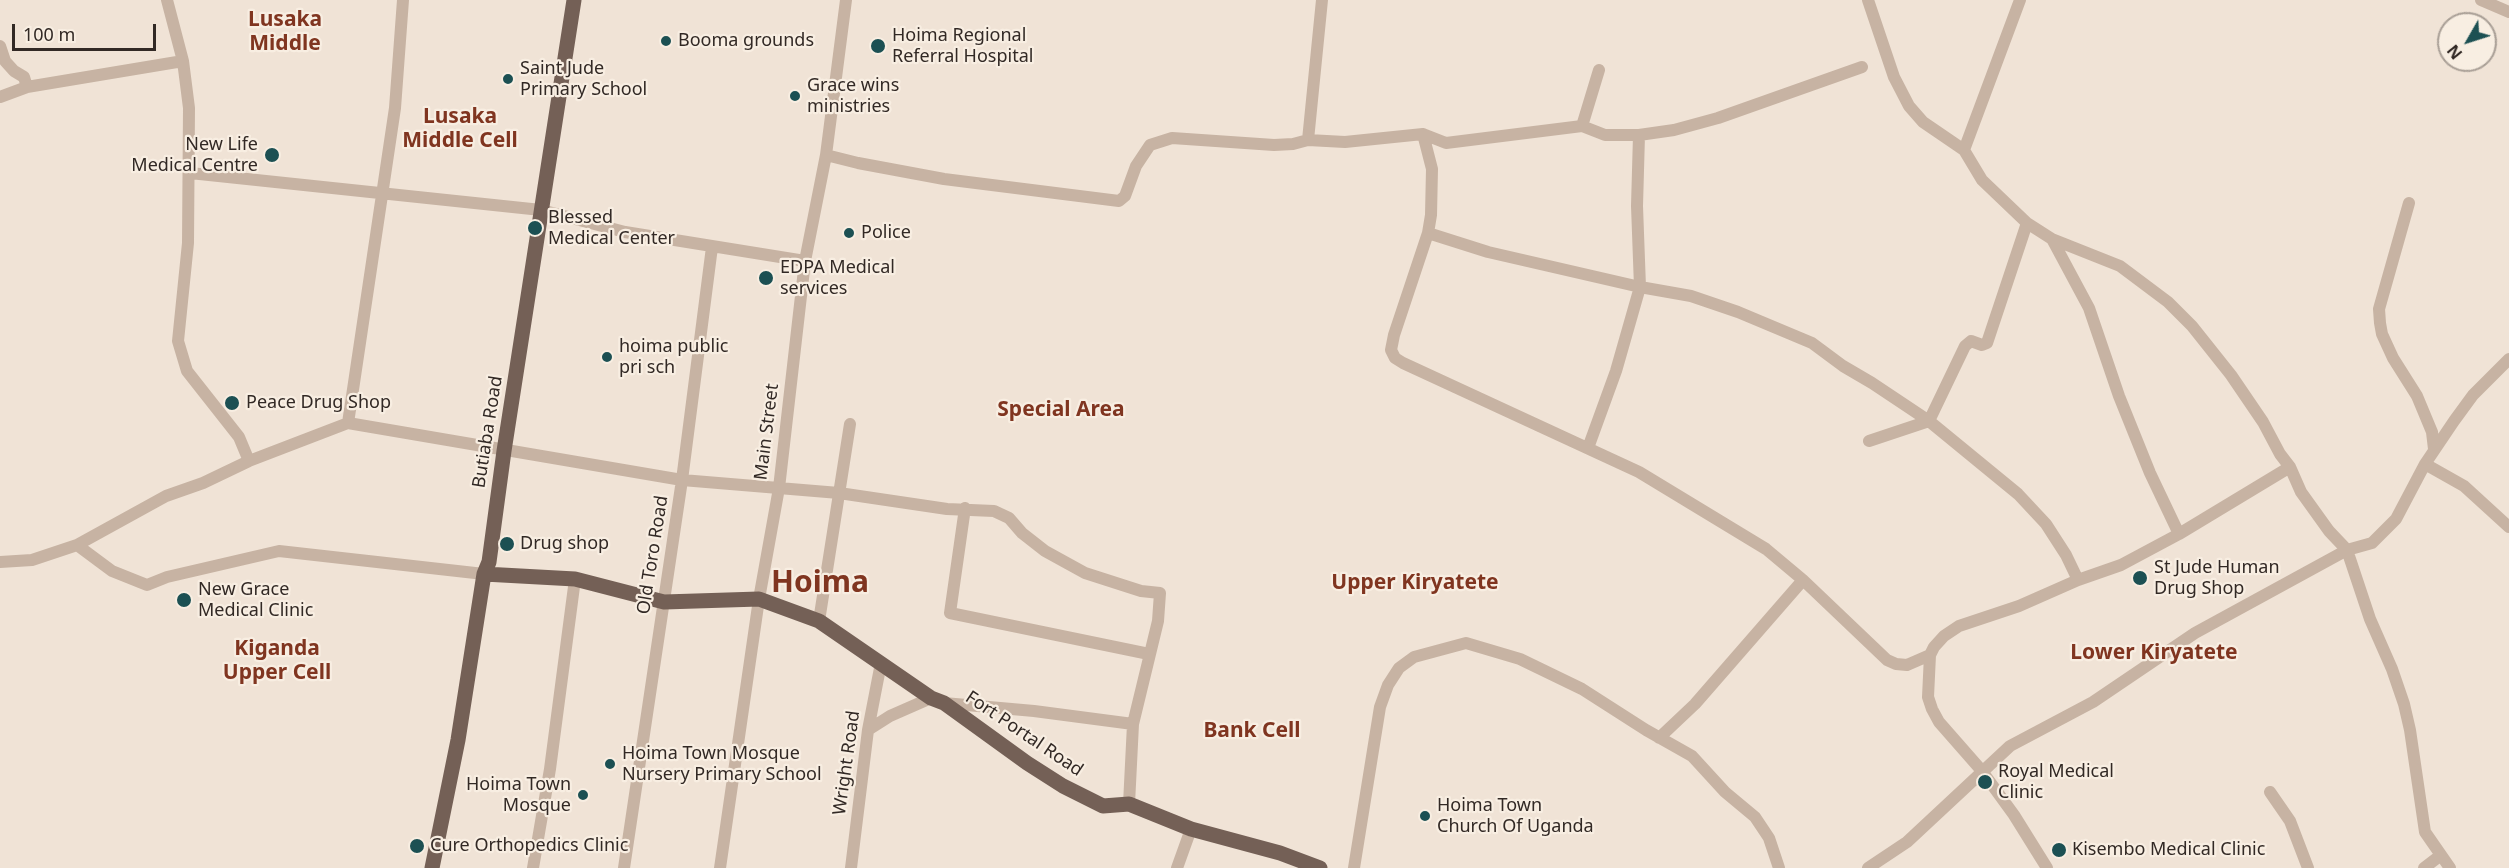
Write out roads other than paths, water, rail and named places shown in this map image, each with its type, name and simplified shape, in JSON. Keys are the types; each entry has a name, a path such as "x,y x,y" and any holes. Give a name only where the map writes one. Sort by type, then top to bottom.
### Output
{"main road":[{"name":"Butiaba Road","path":"432,868 458,740 484,574 489,562 574,0"},
{"path":"484,574 575,579 664,602 759,599"},
{"name":"Fort Portal Road","path":"759,599 819,621 1027,763 1063,786 1103,806 1130,804 1191,829 1280,853 1320,868"}],"street":[{"path":"167,0 183,62 189,108 188,243 178,341 187,371 239,437 249,461"},
{"path":"348,423 395,108 403,0"},
{"name":"Main Street","path":"720,868 759,599 779,488 805,261 826,155 846,0"},
{"path":"1308,140 1322,0"},
{"path":"1868,0 1894,77 1909,106 1923,122 1964,150 1982,180 2027,223 2052,239 2120,267 2168,302 2192,326 2231,375 2263,422 2280,454 2290,467 2301,492 2329,531 2347,550 2370,619 2392,669 2404,704 2425,832 2450,868"},
{"path":"1964,150 2020,0"},
{"path":"2481,0 2509,12"},
{"path":"0,46 5,61 14,71 24,77 27,87"},
{"path":"0,97 27,87 183,62"},
{"path":"826,155 944,179 1119,201 1125,196 1136,166 1150,145 1172,138 1274,145 1308,140 1345,142 1423,134 1446,143 1582,126 1605,135 1639,135 1674,130 1718,118 1862,67"},
{"path":"1582,126 1599,70"},
{"path":"1423,134 1432,169 1431,215 1428,233 1394,335 1391,350 1395,358 1639,472 1766,549 1803,580 1887,660 1907,665 1930,656"},
{"path":"1588,448 1616,370 1640,287 1637,206 1639,135"},
{"path":"190,173 541,210 625,232 805,261"},
{"path":"2409,203 2379,309 2380,323 2382,334 2393,358 2417,396 2432,432 2434,449"},
{"path":"1869,441 1929,421 1965,346 1971,341 1982,345 1987,343 2027,223"},
{"path":"1428,233 1488,252 1640,287 1691,296 1748,316 1812,343 1843,366 1929,421 2018,494 2039,517 2066,555 2078,580"},
{"path":"2052,239 2089,308 2119,396 2150,473 2179,534"},
{"name":"Old Toro Road","path":"624,868 682,480 712,247"},
{"path":"1868,868 1907,842 2010,746 2093,702 2195,633 2347,550 2372,543 2396,519 2434,449 2473,395 2509,359"},
{"path":"0,562 32,560 77,545 166,496 348,423 682,480 839,493 947,508 994,511 1009,518 1022,533 1045,551 1085,573 1141,591 1160,593 1158,621 1133,724 1130,804"},
{"path":"819,621 850,424"},
{"path":"2425,464 2464,486 2509,527"},
{"path":"2047,868 2014,815 1982,771 1939,722 1932,709 1928,697 1930,656 1934,647 1944,636 1959,626 2019,606 2078,580 2121,565 2179,534 2290,467"},
{"path":"965,508 950,613 1149,654"},
{"path":"77,545 112,571 147,585 167,577 279,551 484,574"},
{"path":"533,868 550,769 575,579"},
{"path":"1659,738 1714,683 1803,580"},
{"path":"1354,868 1380,707 1388,685 1399,668 1414,657 1466,643 1520,659 1582,688 1659,738 1692,756 1725,792 1755,817 1769,838 1779,868"},
{"name":"Wright Road","path":"851,868 868,730 881,663"},
{"path":"868,730 890,716 937,700 1133,724"},
{"path":"2270,792 2290,821 2308,868"},
{"path":"1177,868 1191,829"},
{"path":"2424,868 2441,855"}],"place":[{"name":"Booma grounds","path":"666,41"},
{"name":"Hoima Regional Referral Hospital","path":"878,46"},
{"name":"Saint Jude Primary School","path":"508,79"},
{"name":"Grace wins ministries","path":"795,96"},
{"name":"New Life Medical Centre","path":"272,155"},
{"name":"Blessed Medical Center","path":"535,228"},
{"name":"Police","path":"849,233"},
{"name":"EDPA Medical services","path":"766,278"},
{"name":"hoima public pri sch","path":"607,357"},
{"name":"Peace Drug Shop","path":"232,403"},
{"name":"Drug shop","path":"507,544"},
{"name":"St Jude Human Drug Shop","path":"2140,578"},
{"name":"New Grace Medical Clinic","path":"184,600"},
{"name":"Hoima Town Mosque Nursery Primary School","path":"610,764"},
{"name":"Royal Medical Clinic","path":"1985,782"},
{"name":"Hoima Town Mosque","path":"583,795"},
{"name":"Hoima Town Church Of Uganda","path":"1425,816"},
{"name":"Cure Orthopedics Clinic","path":"417,846"},
{"name":"Kisembo Medical Clinic","path":"2059,850"}],"district":[{"name":"Lusaka Middle","path":"285,32"},
{"name":"Lusaka Middle Cell","path":"460,129"},
{"name":"Special Area","path":"1061,410"},
{"name":"Hoima","path":"820,583"},
{"name":"Upper Kiryatete","path":"1415,583"},
{"name":"Lower Kiryatete","path":"2154,653"},
{"name":"Kiganda Upper Cell","path":"277,661"},
{"name":"Bank Cell","path":"1252,731"}]}
